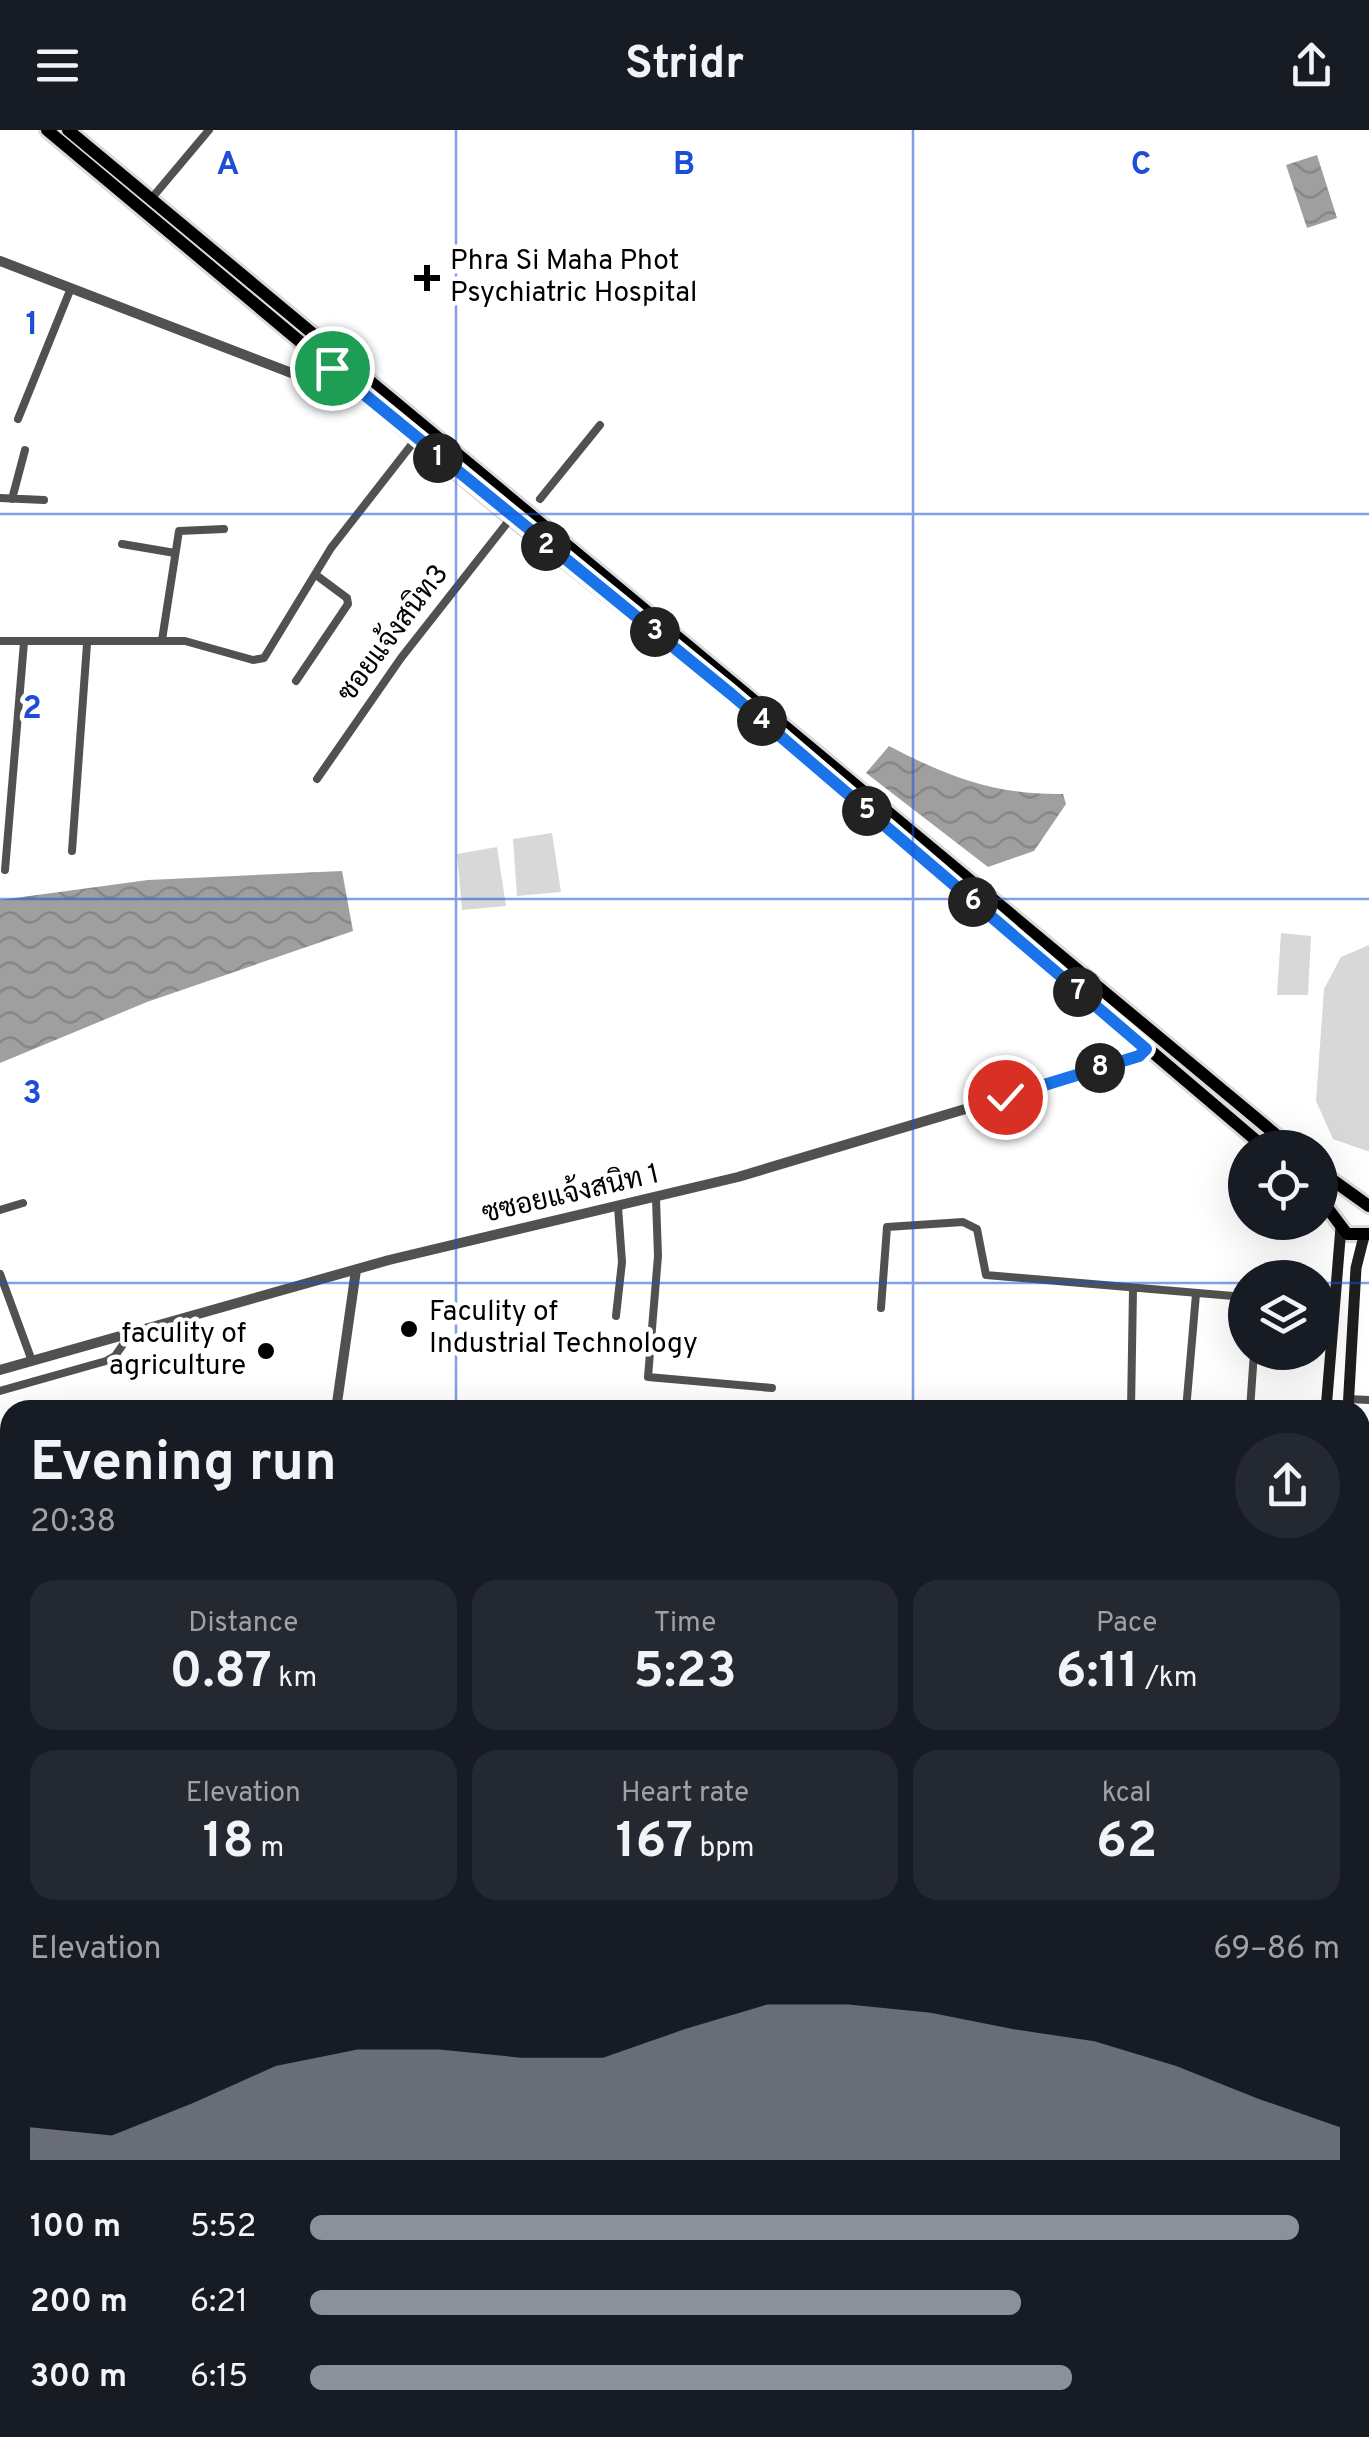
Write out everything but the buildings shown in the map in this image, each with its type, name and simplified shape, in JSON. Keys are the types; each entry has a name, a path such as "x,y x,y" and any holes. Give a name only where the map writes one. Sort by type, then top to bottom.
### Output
{"main road":[{"path":"46,130 511,518 731,694 1243,1130"},
{"path":"68,130 1270,1130"},
{"path":"1338,1182 1365,1201"},
{"path":"1333,1260 1347,1205 1365,1201"},
{"path":"1338,1220 1346,1234 1366,1235 1356,1268 1348,1400"},
{"path":"1326,1370 1326,1400"}],"street":[{"path":"151,199 209,130"},
{"path":"0,261 328,387 346,380"},
{"path":"18,419 71,288"},
{"path":"540,499 600,426"},
{"path":"0,641 186,641 253,660 264,658 331,548 416,439"},
{"path":"12,499 25,450"},
{"path":"0,498 44,500"},
{"name":"ซอยแจ้งสนิท3","path":"317,779 401,658 511,518"},
{"path":"162,640 182,528 224,529"},
{"path":"122,544 175,554"},
{"path":"296,681 348,604 347,598 316,575"},
{"path":"4,870 24,642"},
{"path":"72,851 88,644"},
{"name":"ซซอยแจ้งสนิท 1","path":"0,1370 356,1270 656,1200 1139,1056 1146,1049"},
{"path":"656,1200 658,1256 648,1377 772,1388"},
{"path":"0,1210 23,1203"},
{"path":"616,1316 622,1262 618,1207"},
{"path":"881,1308 884,1232 895,1224 973,1224 986,1275 1228,1297"},
{"path":"337,1400 356,1270"},
{"path":"0,1274 32,1361"},
{"path":"1130,1400 1133,1289"},
{"path":"1187,1400 1196,1294"},
{"path":"0,1391 106,1361 116,1356 130,1333"},
{"path":"1251,1400 1253,1370"}],"shaded area":[{"path":"552,833 561,892 517,896 513,839"},
{"path":"497,847 506,906 462,910 457,854"},
{"path":"1281,933 1311,936 1308,995 1277,995"},
{"path":"1369,945 1369,1151 1338,1141 1338,1130 1329,1130 1316,1101 1324,989 1341,957"}],"water":[{"path":"1317,155 1337,218 1307,228 1286,165"},
{"path":"889,746 973,782 1016,791 1063,794 1066,804 1034,851 988,867 866,773"},
{"path":"342,871 353,931 147,1002 0,1063 0,900 148,880"}],"place":[{"name":"Phra Si Maha Phot Psychiatric Hospital","path":"427,278"},
{"name":"Faculity of Industrial Technology","path":"409,1329"},
{"name":"faculity of agriculture","path":"266,1351"}],"route":[{"path":"332,368 731,694 1146,1049 1139,1056 1005,1097"}]}
